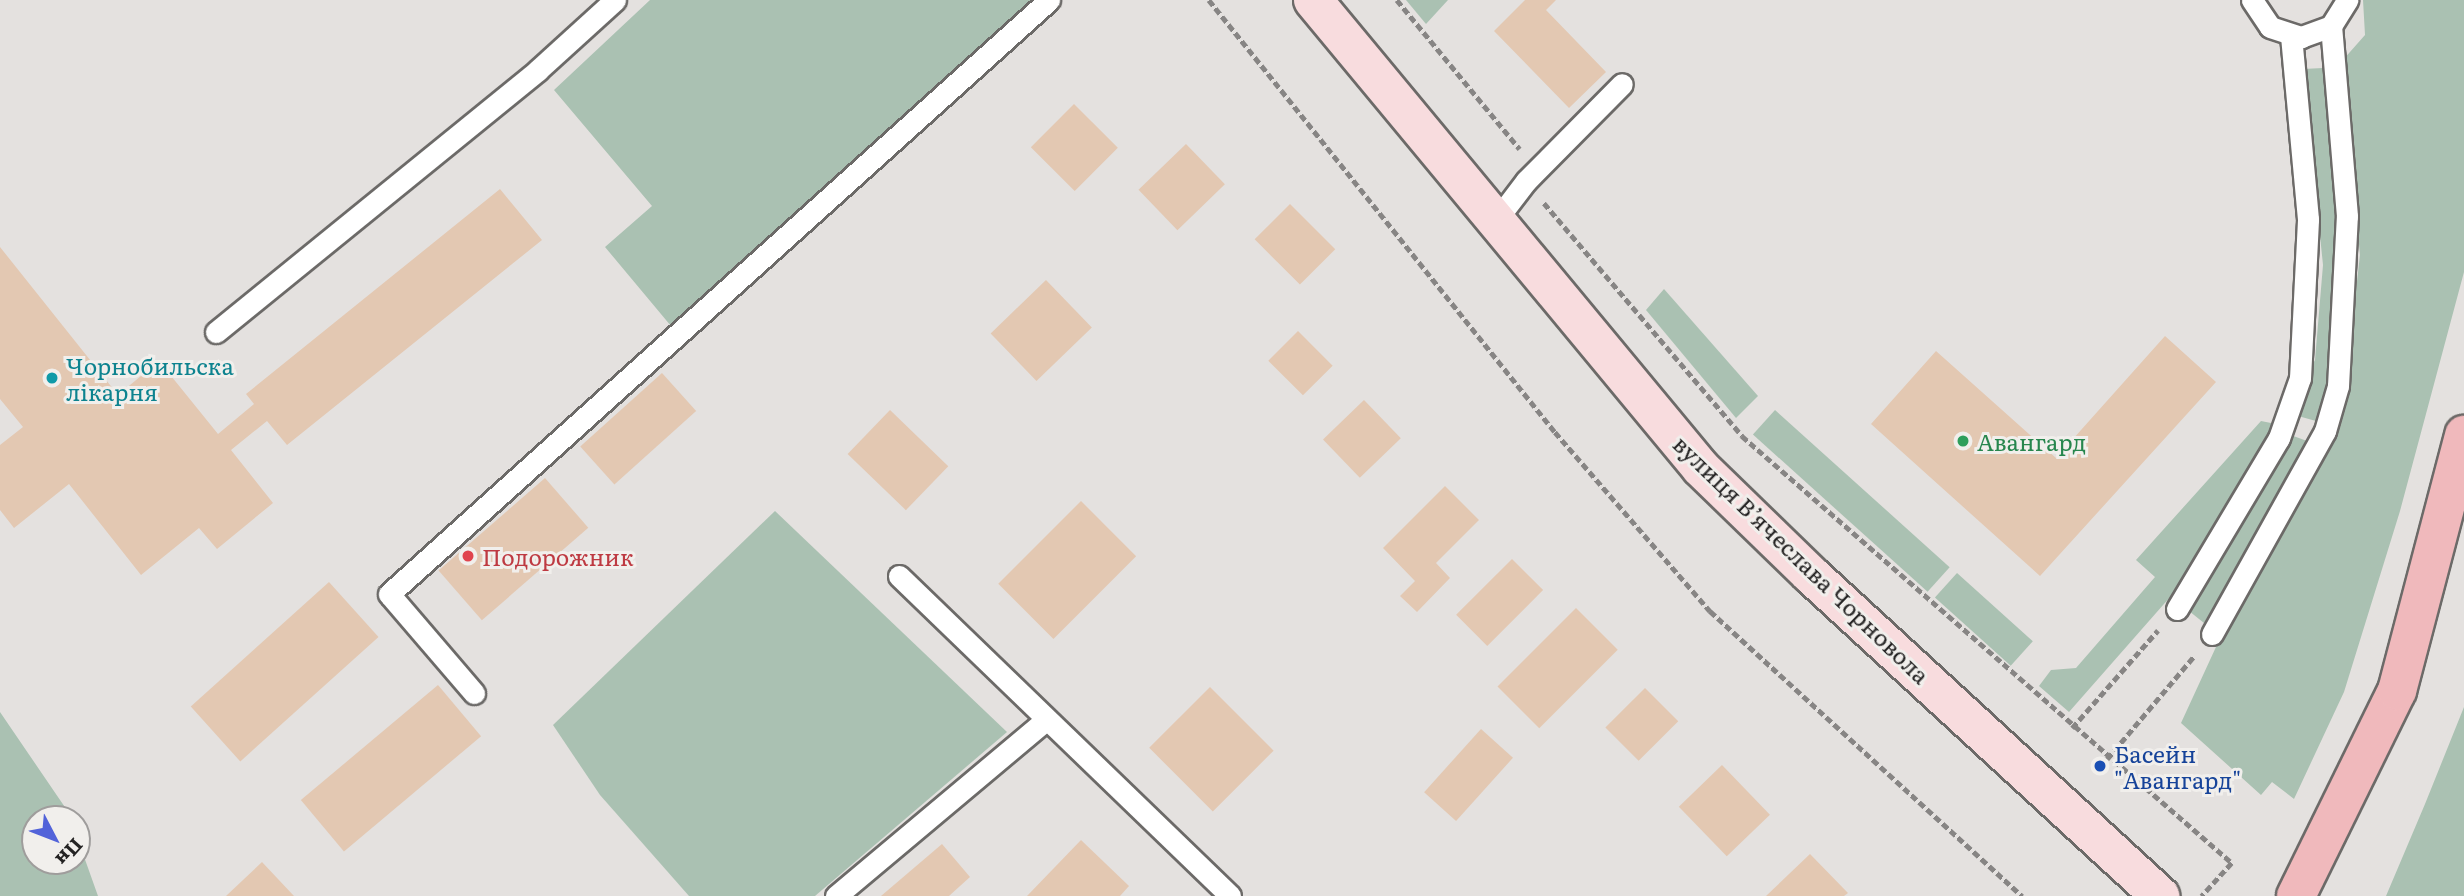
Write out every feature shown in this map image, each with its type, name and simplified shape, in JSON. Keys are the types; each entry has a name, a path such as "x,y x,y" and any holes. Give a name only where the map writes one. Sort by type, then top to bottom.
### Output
{"main road":[{"name":"вулиця Вʼячеслава Чорновола","path":"1313,0 1702,468 1810,574 2160,896"},
{"path":"2296,896 2397,691 2464,435"}],"lane":[{"path":"216,332 538,70 615,0"},
{"path":"474,693 389,594 1049,0"},
{"path":"2252,0 2270,27 2291,36 2316,34 2331,26 2347,0"},
{"path":"2212,634 2325,431 2338,386 2347,216 2331,26"},
{"path":"2177,609 2279,438 2300,377 2308,219 2291,36"},
{"path":"1497,219 1525,181 1622,83"},
{"path":"899,576 1230,896"},
{"path":"836,896 1047,719"}],"path":[{"path":"1209,0 1555,432 1710,611 2022,896"},
{"path":"1397,0 1521,149 1525,181 1742,436 2107,759 2232,863 2202,896"},
{"path":"2072,728 2177,609"},
{"path":"2107,759 2212,634"}],"green space":[{"path":"650,0 1035,0 671,326 605,247 652,206 554,90"},
{"path":"1406,0 1448,0 1426,24"},
{"path":"2363,0 2464,0 2464,272 2400,511 2344,692 2294,799 2272,782 2261,795 2181,723 2233,610 2280,534 2343,404 2360,255 2342,61 2365,35"},
{"path":"2323,68 2338,249 2332,367 2316,421 2298,416 2303,401 2294,398 2315,360 2323,265 2303,69"},
{"path":"1664,289 1758,396 1736,418 1646,310"},
{"path":"1775,410 1950,567 1928,592 1753,435"},
{"path":"2261,421 2276,424 2178,588 2069,712 2039,686 2051,670 2076,668 2155,577 2136,560"},
{"path":"2288,434 2307,441 2259,533 2204,623 2189,611"},
{"path":"775,511 1007,732 815,896 689,896 600,795 553,725"},
{"path":"1957,573 2033,641 2011,666 1935,598"},
{"path":"2464,707 2464,896 2386,896 2425,804"},
{"path":"0,712 63,805 21,805 21,875 91,875 98,896 0,896"}],"building":[{"path":"1525,0 1556,0 1546,10 1606,72 1569,108 1494,31"},
{"path":"1074,104 1118,148 1075,191 1031,147"},
{"path":"1186,144 1225,184 1177,230 1139,190"},
{"name":"Чорнобильска лікарня","path":"500,189 542,240 287,445 267,421 231,450 273,503 217,549 199,528 141,575 69,484 14,528 0,510 0,445 23,427 0,399 0,247 118,395 159,361 218,434 254,404 246,394"},
{"path":"1290,204 1335,249 1300,285 1255,239"},
{"path":"1046,280 1092,327 1036,381 991,333"},
{"path":"1298,331 1333,366 1303,395 1268,361"},
{"name":"Авангард","path":"2165,336 2216,382 2040,576 1871,424 1936,351 2056,458"},
{"path":"662,373 696,411 614,485 580,447"},
{"path":"1364,400 1401,438 1360,478 1323,440"},
{"path":"890,410 948,466 906,510 848,454"},
{"path":"545,478 588,528 482,620 439,571"},
{"path":"1445,486 1479,520 1436,563 1450,578 1417,612 1400,596 1415,581 1383,548"},
{"path":"1081,501 1136,556 1053,639 998,584"},
{"path":"1512,559 1543,590 1487,646 1456,615"},
{"path":"329,582 379,637 240,761 191,706"},
{"path":"1576,608 1618,650 1539,728 1498,686"},
{"path":"438,685 481,736 344,851 301,800"},
{"path":"1210,687 1274,751 1213,811 1149,748"},
{"path":"1645,688 1678,721 1639,761 1605,728"},
{"path":"1481,729 1513,758 1456,821 1424,792"},
{"path":"1722,765 1770,815 1727,856 1679,807"},
{"path":"1081,840 1129,886 1120,896 1027,896"},
{"path":"942,844 970,877 949,896 881,896"},
{"path":"1810,854 1848,893 1844,896 1766,896"},
{"path":"262,862 294,896 226,896"}],"place":[{"name":"Чорнобильска лікарня","path":"52,378"},
{"name":"Авангард","path":"1963,441"},
{"name":"Подорожник","path":"468,556"},
{"name":"Басейн \"Авангард\"","path":"2100,766"}]}
